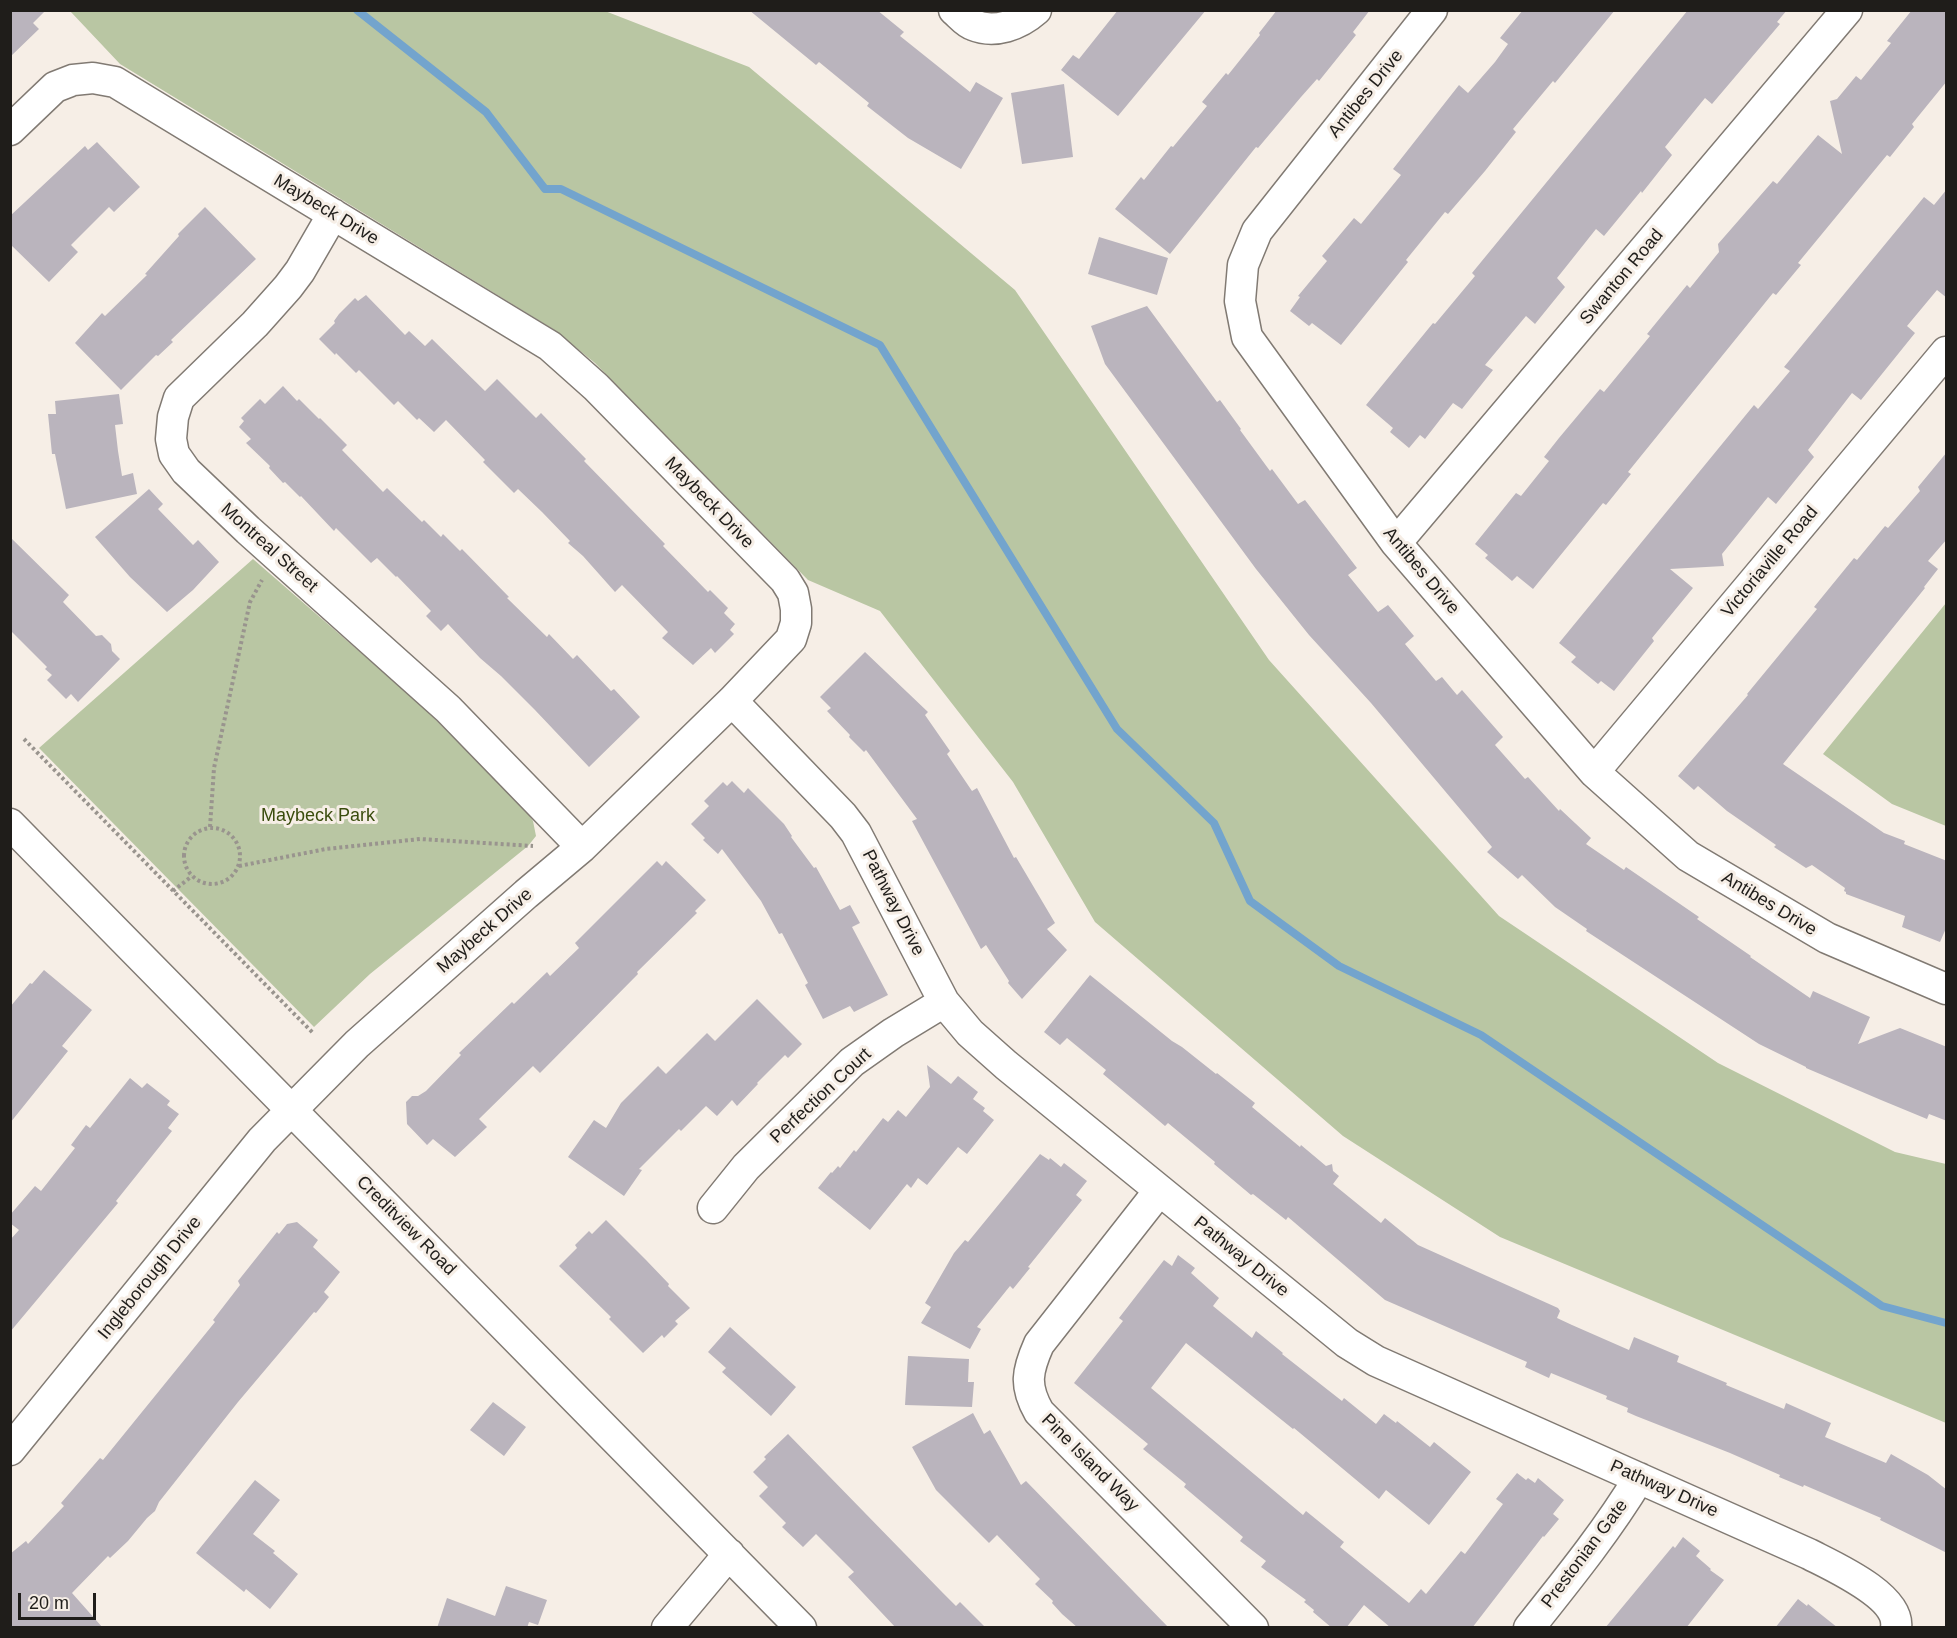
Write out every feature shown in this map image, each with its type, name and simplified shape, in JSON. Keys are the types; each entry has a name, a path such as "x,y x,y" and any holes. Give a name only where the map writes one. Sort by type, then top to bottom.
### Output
{"street":[{"path":"954,10 971,25 988,28 1005,27 1020,21 1036,10"},
{"name":"Antibes Drive","path":"1432,10 1257,231 1243,265 1240,301 1247,337 1396,543 1594,772 1688,856 1827,938 1947,989"},
{"name":"Swanton Road","path":"1396,543 1847,10"},
{"name":"Maybeck Drive","path":"10,130 55,87 73,80 93,78 116,82 550,346 596,387 785,580 793,593 796,609 791,639 732,701 582,847 357,1044 292,1109"},
{"name":"Montreal Street","path":"333,214 300,271 288,287 255,324 179,398 172,417 171,439 174,454 186,471 248,530 448,709 582,847"},
{"name":"Victoriaville Road","path":"1594,772 1947,352"},
{"name":"Pathway Drive","path":"732,701 843,816 856,833 944,1002 970,1033 1159,1191 1347,1343 1376,1361 1809,1554 1851,1576 1873,1591 1888,1604 1897,1621 1896,1628"},
{"name":"Creditview Road","path":"10,824 801,1628"},
{"name":"Perfection Court","path":"713,1208 746,1167 852,1062 893,1033 944,1002"},
{"name":"Ingleborough Drive","path":"10,1450 262,1140 292,1109"},
{"name":"Pine Island Way","path":"1159,1191 1039,1344 1031,1362 1028,1380 1033,1401 1039,1412 1252,1628"},
{"name":"Prestonian Gate","path":"1528,1628 1591,1550 1622,1507 1639,1478"},
{"path":"667,1628 729,1554"}],"path":[{"path":"210,827 214,768 250,602 266,573"},
{"path":"24,739 313,1033"},
{"path":"210,827 228,832 235,839 241,857 239,866 227,880 209,884 192,876 186,867 184,849 188,839 195,833 210,827"},
{"path":"239,866 326,849 420,839 533,846"},
{"path":"173,891 192,876"}],"green space":[{"path":"70,11 605,11 749,67 1015,290 1269,660 1499,916 1718,1063 1895,1152 1946,1164 1946,1423 1500,1237 1343,1136 1095,922 1013,782 880,611 808,580 595,363 553,329 120,64"},
{"name":"Maybeck Park","path":"253,559 421,705 528,813 533,821 536,836 528,846 370,974 314,1027 39,748"},
{"path":"1946,603 1946,826 1892,804 1823,754"}],"building":[{"path":"10,10 46,10 33,23 39,29 10,57"},
{"path":"749,10 877,10 904,32 900,36 970,92 976,82 1003,98 961,169 908,138 867,106 869,103 819,62 816,65"},
{"path":"1118,10 1206,10 1118,116 1061,70 1073,55 1079,59"},
{"path":"1277,10 1370,10 1353,32 1356,35 1319,81 1317,79 1258,148 1256,147 1170,254 1115,209 1141,177 1144,180 1207,106 1202,102 1226,73 1228,75"},
{"path":"1523,10 1615,10 1555,83 1553,81 1513,129 1516,132 1485,171 1448,214 1445,212 1341,345 1312,323 1309,326 1290,311 1300,297 1298,296 1327,261 1322,256 1354,218 1361,224 1401,175 1393,169 1459,85 1468,93 1495,62 1508,44 1500,38"},
{"path":"1688,10 1787,10 1777,22 1780,24 1712,104 1705,98 1665,147 1672,155 1642,193 1641,191 1604,236 1596,229 1557,278 1565,287 1535,324 1526,316 1485,365 1493,370 1462,409 1453,403 1425,439 1420,435 1409,448 1390,432 1393,428 1366,405 1475,276 1472,273"},
{"path":"1912,10 1947,10 1947,81 1912,124 1914,127 1890,157 1887,155 1798,263 1801,265 1776,295 1773,293 1628,472 1631,474 1606,505 1603,503 1533,589 1517,576 1512,581 1485,558 1488,555 1475,544 1516,493 1521,496 1549,461 1544,457 1559,438 1600,389 1604,392 1650,336 1647,334 1687,285 1690,288 1719,252 1718,244 1773,181 1777,184 1818,135 1842,154 1830,101 1837,99 1856,76 1861,80 1891,43 1887,41"},
{"path":"1064,84 1073,157 1022,164 1011,93"},
{"path":"97,142 140,187 114,212 109,207 71,245 78,252 49,282 10,244 10,216 85,146 88,150"},
{"path":"1947,189 1947,298 1937,290 1907,326 1915,333 1861,400 1852,393 1808,450 1814,457 1776,504 1768,497 1722,554 1724,566 1670,569 1693,588 1652,638 1654,641 1614,691 1601,681 1598,684 1571,662 1576,657 1559,643 1754,405 1758,409 1790,371 1784,367 1924,197 1934,205"},
{"path":"205,207 256,259 121,390 75,343 102,313 105,316 147,275 145,274 179,236 178,234"},
{"path":"1099,237 1168,258 1157,295 1088,274"},
{"path":"366,295 405,335 409,331 425,346 432,339 485,391 497,379 536,418 541,413 665,544 663,546 708,592 710,590 728,608 724,613 735,624 730,630 734,634 715,653 711,648 693,665 662,638 668,632 622,585 615,592 542,512 518,489 514,493 446,420 434,432 419,418 417,420 398,401 394,405 359,370 356,373 336,353 335,355 319,339 355,298 358,301"},
{"path":"1147,306 1217,402 1220,400 1270,471 1272,469 1298,504 1305,500 1357,568 1348,575 1378,612 1388,605 1414,636 1405,644 1436,681 1442,677 1457,695 1462,690 1503,737 1495,745 1525,779 1528,777 1559,811 1560,809 1591,838 1586,844 1624,870 1626,867 1699,917 1697,919 1810,998 1813,991 1870,1017 1858,1044 1900,1028 1947,1047 1947,1121 1929,1114 1927,1119 1806,1068 1759,1044 1586,931 1587,929 1555,907 1522,875 1518,879 1487,852 1492,847 1371,703 1309,635 1256,569 1105,364 1091,326"},
{"path":"283,386 347,445 342,450 383,492 387,488 422,522 424,520 441,537 443,534 460,551 462,549 547,637 549,634 573,659 577,655 611,691 614,689 640,717 589,767 448,624 441,631 426,616 431,611 397,576 377,558 371,563 336,528 334,531 301,496 285,482 283,483 269,468 270,466 246,443 251,439 239,427 244,421 241,418 260,399 265,404"},
{"path":"119,394 123,424 115,425 122,476 133,473 137,494 66,509 55,454 52,454 48,414 56,414 55,401"},
{"path":"1947,452 1947,539 1928,561 1938,569 1783,764 1884,833 1905,841 1904,844 1947,861 1947,926 1940,942 1902,927 1905,916 1846,894 1845,888 1812,865 1806,868 1774,847 1776,845 1727,811 1698,786 1694,790 1678,776 1748,695 1817,609 1814,607 1854,558 1857,560 1885,526 1888,528 1920,491 1918,487"},
{"path":"149,489 163,504 158,509 193,545 198,540 219,562 193,590 167,612 130,577 95,537"},
{"path":"10,537 69,595 63,602 96,636 102,635 111,644 112,651 120,659 78,702 71,694 66,699 47,680 52,675 45,669 47,667 10,630"},
{"path":"865,652 928,712 925,715 950,751 947,754 972,791 977,788 1014,858 1016,857 1055,923 1047,929 1067,950 1022,999 1008,983 1009,981 986,945 981,949 912,821 917,819 866,750 864,752 827,711 831,708 820,697"},
{"path":"732,781 744,793 748,788 784,824 814,868 816,867 840,910 850,905 860,923 852,927 888,995 854,1012 850,1006 823,1019 805,985 808,983 782,933 779,934 761,901 722,849 718,854 691,824 709,806 704,801 723,782 727,786"},
{"path":"657,861 662,866 666,861 706,900 695,911 697,913 540,1073 533,1066 479,1119 487,1127 455,1157 433,1139 427,1145 407,1124 406,1102 412,1096 418,1096 426,1091 461,1055 459,1053 512,1002 514,1004 547,972 550,976 579,948 575,943"},
{"path":"44,970 92,1010 62,1046 68,1051 10,1123 10,1007"},
{"path":"1090,975 1172,1041 1255,1103 1252,1107 1300,1147 1301,1145 1326,1166 1332,1164 1333,1171 1339,1176 1333,1184 1381,1223 1385,1218 1418,1245 1558,1308 1560,1311 1557,1318 1572,1325 1629,1350 1634,1337 1679,1356 1677,1362 1727,1383 1726,1385 1784,1409 1786,1403 1831,1423 1825,1437 1886,1463 1891,1454 1928,1475 1947,1490 1947,1553 1880,1520 1881,1518 1804,1485 1803,1487 1779,1477 1780,1475 1730,1453 1627,1412 1628,1408 1606,1399 1607,1396 1551,1373 1549,1378 1525,1367 1527,1362 1385,1300 1288,1217 1286,1220 1253,1194 1251,1195 1168,1123 1165,1126 1103,1074 1106,1070 1067,1038 1060,1045 1044,1032"},
{"path":"757,999 802,1044 788,1058 785,1055 737,1106 732,1100 717,1116 706,1106 639,1169 642,1170 624,1196 568,1157 594,1120 606,1128 621,1103 658,1066 666,1074 707,1033 715,1041"},
{"path":"927,1065 951,1084 958,1076 978,1092 973,1099 985,1108 983,1111 994,1120 967,1154 958,1147 927,1185 918,1178 911,1188 907,1184 870,1230 818,1188 831,1172 838,1166 840,1168 854,1150 856,1152 883,1118 888,1122 898,1110 906,1117 930,1087"},
{"path":"130,1078 142,1088 147,1083 170,1101 167,1105 179,1114 168,1128 172,1131 116,1201 118,1203 10,1332 10,1240 19,1230 10,1223 10,1215 35,1186 41,1191 75,1148 71,1145 86,1125 90,1128"},
{"path":"1040,1154 1049,1160 1050,1158 1061,1167 1064,1163 1087,1181 1076,1195 1082,1200 1013,1289 1010,1286 977,1327 981,1329 970,1349 921,1323 931,1307 925,1303 954,1253 965,1240 968,1242"},
{"path":"606,1220 690,1308 675,1321 678,1324 664,1338 662,1335 643,1353 609,1319 611,1317 559,1266 577,1248 575,1245 589,1231 592,1234"},
{"path":"297,1222 318,1240 313,1247 340,1272 324,1292 329,1297 238,1402 159,1502 155,1511 128,1541 110,1558 108,1556 72,1593 103,1628 10,1628 10,1554 26,1541 28,1544 64,1506 61,1503 100,1458 103,1460 215,1322 213,1320 240,1285 238,1281 277,1232 279,1234 287,1224"},
{"path":"1178,1255 1195,1268 1191,1273 1219,1298 1213,1306 1252,1338 1256,1331 1342,1401 1344,1398 1376,1424 1384,1414 1396,1423 1397,1421 1430,1447 1434,1442 1471,1472 1429,1525 1386,1490 1379,1499 1186,1343 1151,1388 1303,1515 1306,1511 1344,1542 1340,1547 1409,1603 1421,1589 1426,1594 1461,1551 1465,1554 1503,1504 1496,1499 1517,1473 1535,1483 1538,1478 1564,1500 1553,1514 1559,1519 1543,1536 1472,1628 1391,1628 1364,1605 1346,1628 1332,1628 1313,1612 1314,1610 1304,1602 1306,1600 1261,1567 1266,1561 1240,1541 1243,1537 1184,1487 1186,1484 1143,1449 1148,1444 1074,1383 1123,1321 1119,1318 1164,1260 1172,1266"},
{"path":"730,1327 796,1387 771,1416 722,1372 726,1368 708,1352"},
{"path":"908,1356 969,1359 968,1382 974,1382 972,1407 905,1405"},
{"path":"493,1402 526,1427 504,1456 470,1430"},
{"path":"973,1413 984,1434 990,1430 1021,1485 1026,1481 1169,1628 1078,1628 1035,1584 1040,1579 997,1535 989,1543 936,1490 912,1447"},
{"path":"788,1434 956,1606 960,1602 986,1628 896,1628 848,1577 854,1572 816,1534 803,1547 782,1527 786,1523 759,1496 768,1487 753,1472 766,1459 764,1457"},
{"path":"255,1480 280,1500 253,1534 275,1551 273,1553 298,1574 270,1609 246,1589 244,1592 196,1553"},
{"path":"1683,1537 1700,1551 1696,1556 1724,1580 1686,1628 1605,1628 1673,1546 1675,1548"},
{"path":"506,1586 547,1600 538,1625 529,1622 527,1628 437,1628 447,1598 495,1616"},
{"path":"1798,1599 1807,1606 1808,1604 1838,1628 1775,1628"}],"waterway":[{"path":"357,10 486,112 545,189 561,189 880,345 1117,729 1214,823 1250,901 1339,966 1481,1035 1882,1306 1946,1323"}]}
